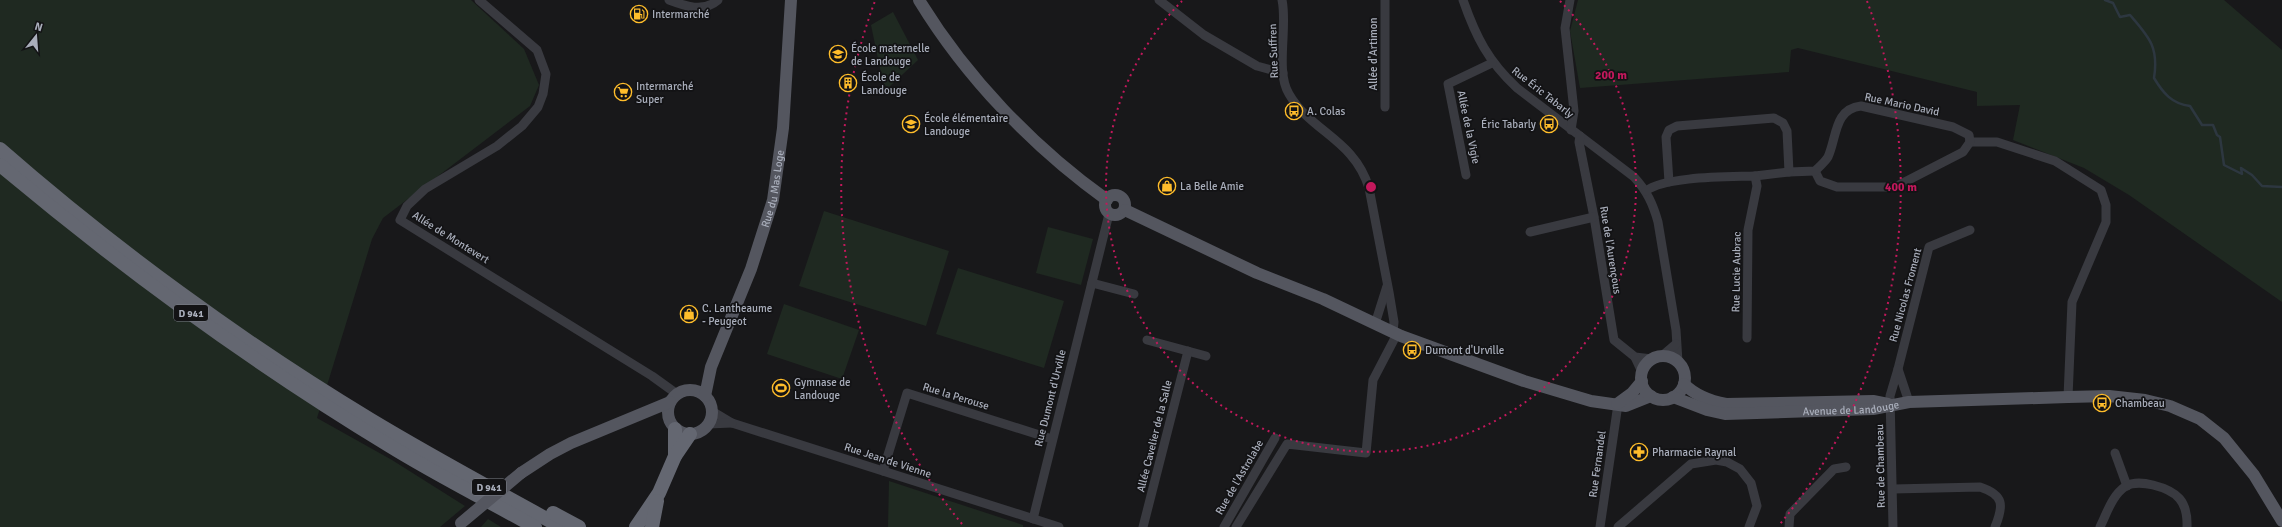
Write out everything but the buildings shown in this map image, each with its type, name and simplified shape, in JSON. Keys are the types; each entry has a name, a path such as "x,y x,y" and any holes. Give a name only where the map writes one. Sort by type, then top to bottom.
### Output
{"highway":[{"name":"D 941","path":"0,149 65,203 196,303 298,374 416,446 561,527"},
{"name":"D 941","path":"0,165 135,274 290,383 392,447 525,523 535,527"},
{"path":"673,426 675,456"},
{"path":"636,527 659,493 675,456 690,434"},
{"path":"416,446 466,466 579,527"},
{"path":"652,527 659,493"}],"main road":[{"name":"Rue du Mas Loge","path":"705,396 711,367 750,269 773,200 783,128 791,0"},
{"path":"919,0 937,29 969,71 1008,113 1059,161 1106,200"},
{"path":"1106,200 1112,195 1119,195 1124,200 1125,210"},
{"path":"1106,200 1106,209 1109,214 1120,215 1125,210"},
{"path":"1125,210 1257,273 1323,299 1395,333 1524,381 1591,401 1626,406 1651,396"},
{"path":"1617,404 1632,393 1642,376 1657,358 1678,362 1684,372 1684,384 1678,394 1673,397 1661,399 1651,396 1643,387 1642,376"},
{"name":"Rue du Mas Loge","path":"690,390 711,367"},
{"name":"Avenue de Landouge","path":"1684,384 1695,393 1710,401 1726,404 1873,401 1891,404"},
{"path":"458,525 521,473 571,442 640,413 651,411 690,390 705,396 712,410 708,424 699,432 690,434 673,426 651,411"},
{"path":"1891,404 1909,402 2109,396 2145,400 2170,406 2200,419 2224,438 2242,459 2282,520"},
{"name":"Avenue de Landouge","path":"1673,397 1707,410 1725,414 1873,409 1891,404"},
{"path":"673,398 668,413 673,426"}],"street":[{"name":"Allée de Montevert","path":"479,0 537,50 546,74 543,94 538,107 522,126 497,146 425,189 406,206 400,220 652,376 673,398"},
{"path":"669,0 693,8 705,7 718,0"},
{"path":"1159,0 1204,35 1257,66 1283,72"},
{"name":"Rue Suffren","path":"1282,0 1283,72 1288,93 1297,105 1353,156 1364,171 1387,283 1395,333"},
{"name":"Allée d'Artimon","path":"1385,0 1385,107"},
{"name":"Rue Éric Tabarly","path":"1463,0 1471,22 1492,63 1517,88 1634,177 1646,191 1658,222 1676,330 1678,362"},
{"path":"1570,0 1564,28 1574,111 1571,130"},
{"name":"Allée de la Vigie","path":"1466,174 1448,84 1492,63"},
{"name":"Rue Mario David","path":"1815,171 1827,159 1839,122 1844,113 1851,107 1861,106 1953,127 1969,135 1970,142"},
{"path":"1669,182 1666,137 1669,130 1677,126 1700,124 1774,118 1783,123 1787,131 1789,172"},
{"name":"Rue de l'Aurençous","path":"1580,136 1579,142 1594,217 1614,340 1635,357 1642,376"},
{"path":"1646,191 1651,187 1669,182 1815,171 1820,181 1837,187 1895,187 1963,152 1970,142 1997,142 2055,161 2101,190 2106,205 2106,222 2072,302 2068,397"},
{"name":"Rue Lucie Aubrac","path":"1747,338 1748,230 1757,186 1755,176"},
{"name":"Rue Dumont d'Urville","path":"1033,519 1109,214"},
{"path":"1530,232 1594,217"},
{"name":"Rue Nicolas Froment","path":"1891,404 1890,396 1929,247 1970,230"},
{"path":"1092,283 1134,294"},
{"name":"Rue Suffren","path":"1375,324 1387,283"},
{"name":"Rue de l'Astrolabe","path":"1236,527 1286,444 1366,453 1373,380 1395,333"},
{"path":"1147,340 1206,356"},
{"path":"1635,357 1657,358 1676,344"},
{"name":"Allée Cavelier de la Salle","path":"1143,527 1188,351"},
{"path":"1898,369 1909,402"},
{"name":"Rue la Perouse","path":"883,471 907,393 1052,439"},
{"name":"Rue Fernandel","path":"1600,527 1618,411 1617,404"},
{"name":"Rue de Chambeau","path":"1891,404 1893,527"},
{"name":"Rue Jean de Vienne","path":"712,410 732,423 1059,527"},
{"path":"708,424 732,423"},
{"name":"Rue de l'Astrolabe","path":"1224,527 1275,438"},
{"path":"2115,453 2127,486"},
{"path":"1618,527 1690,464 1716,460 1727,462 1740,469 1751,483 1757,506 1749,527"},
{"path":"1789,527 1790,514 1834,469 1846,467"},
{"path":"2100,527 2114,498 2127,486 2144,483 2170,489 2182,500 2188,513 2187,527"},
{"path":"1893,489 1980,487 1994,491 2000,498 2001,507 1995,527"}],"shaded area":[{"path":"0,0 471,0 524,49 539,85 530,106 383,218 372,239 317,418 392,460 465,506 440,527 0,527"},
{"path":"1578,0 2224,0 2282,50 2282,302 2129,195 2084,168 2013,140 2020,105 1977,106 1977,92 1798,48 1791,50 1789,72 1580,88 1570,31"},
{"path":"893,12 918,60 888,88 883,83 871,25"},
{"path":"824,211 949,251 926,326 799,286"},
{"path":"1048,227 1093,239 1081,285 1036,273"},
{"path":"958,268 1064,301 1044,368 936,334"},
{"path":"784,304 859,330 842,379 767,354"},
{"path":"889,481 1023,525 1023,527 888,527"},
{"path":"488,519 501,527 481,527"}],"waterway":[{"path":"2105,0 2113,3 2120,17 2130,15 2147,36 2154,50 2154,78 2165,93 2178,103 2190,106 2202,125 2213,125 2217,135 2220,137 2224,165 2242,174 2241,168 2252,175 2262,186 2282,187"}],"place":[{"name":"Intermarché","path":"639,14"},
{"name":"École maternelle de Landouge","path":"838,54"},
{"name":"École de Landouge","path":"848,83"},
{"name":"Intermarché Super","path":"623,92"},
{"name":"A. Colas","path":"1294,111"},
{"name":"École élémentaire Landouge","path":"911,124"},
{"name":"Éric Tabarly","path":"1549,124"},
{"name":"La Belle Amie","path":"1167,186"},
{"name":"C. Lantheaume - Peugeot","path":"689,314"},
{"name":"Dumont d'Urville","path":"1412,350"},
{"name":"Gymnase de Landouge","path":"781,388"},
{"name":"Chambeau","path":"2102,403"},
{"name":"Pharmacie Raynal","path":"1639,452"}]}
